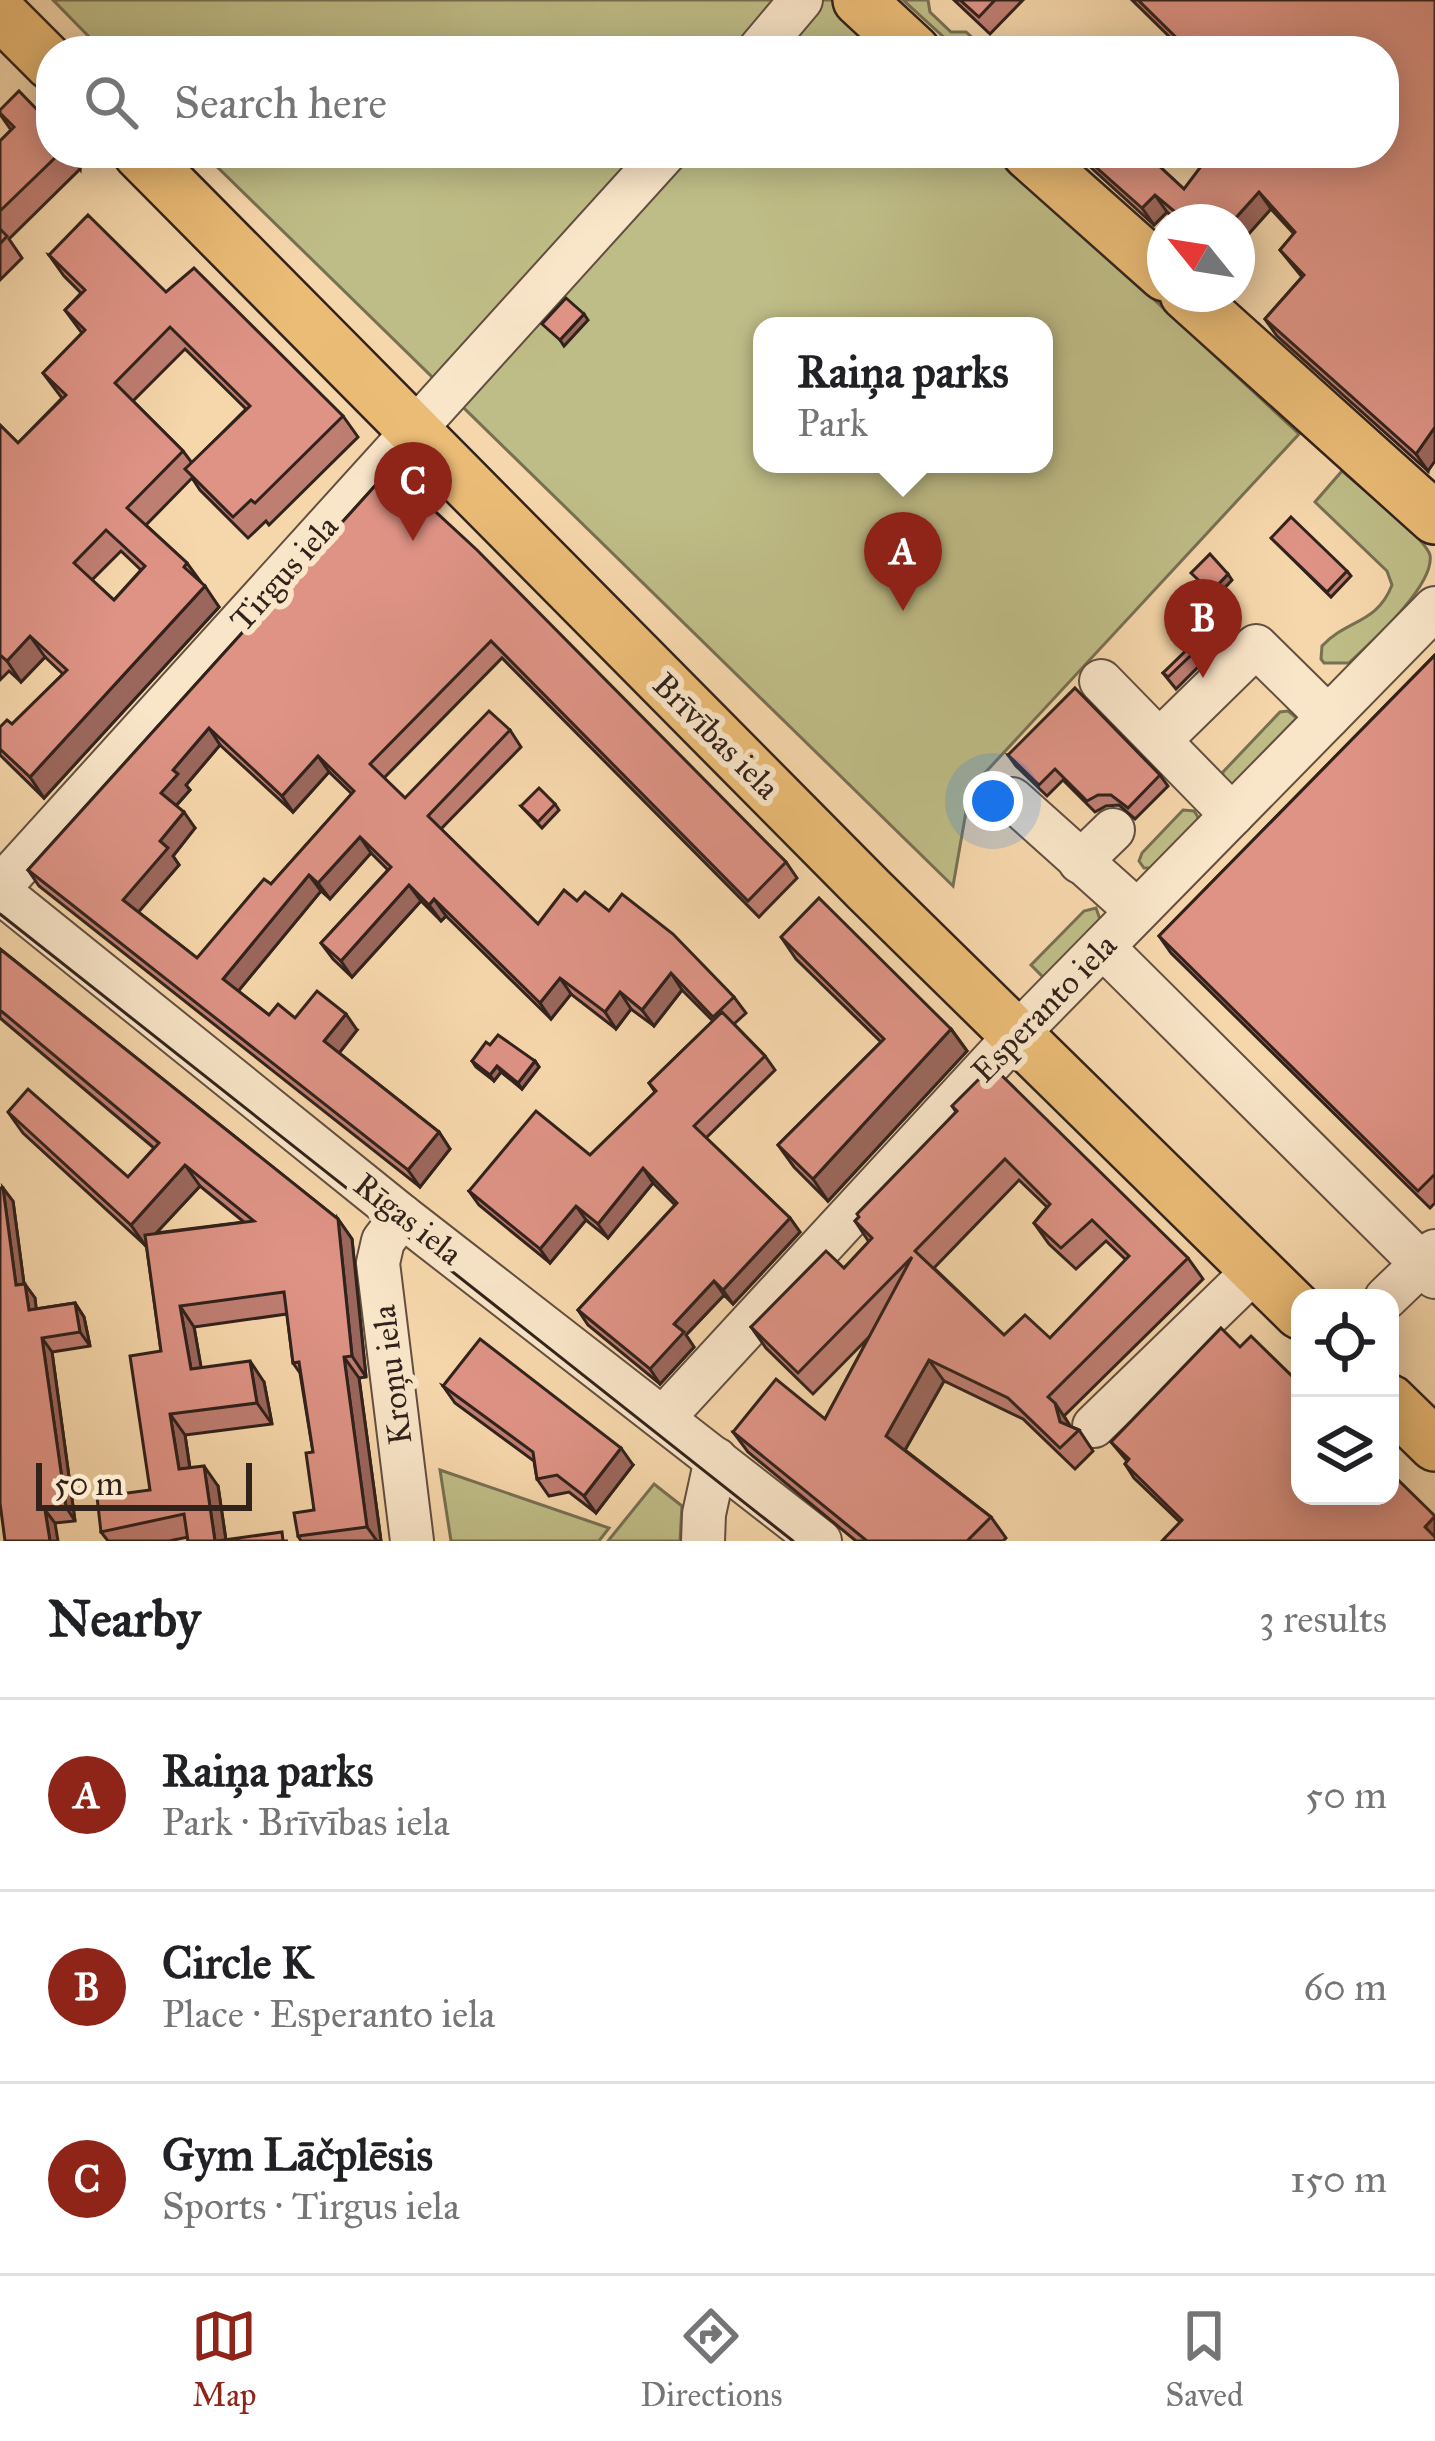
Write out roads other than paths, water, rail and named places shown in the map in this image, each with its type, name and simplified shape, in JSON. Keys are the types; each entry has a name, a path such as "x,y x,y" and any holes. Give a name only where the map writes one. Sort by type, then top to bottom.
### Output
{"main road":[{"path":"860,0 898,36"},
{"path":"0,13 36,49"},
{"name":"Brīvības iela","path":"154,168 868,890 1291,1303"},
{"path":"1045,168 1147,259"},
{"path":"1206,312 1435,518"},
{"path":"1399,1410 1435,1445"}],"street":[{"path":"771,36 801,0"},
{"name":"Tirgus iela","path":"0,890 651,168"},
{"name":"Esperanto iela","path":"663,1418 1018,1034 1435,608"},
{"path":"1168,762 1256,646 1328,717"},
{"path":"1101,681 1168,762 1232,815"},
{"path":"1012,799 1137,911"},
{"path":"1081,862 1113,830"},
{"name":"Rīgas iela","path":"0,890 402,1216 820,1541"},
{"path":"1103,947 1430,1264 1398,1289"},
{"name":"Kroņu iela","path":"402,1216 383,1241 378,1263 412,1541"},
{"path":"1094,1426 1256,1269"},
{"path":"703,1541 716,1459"}],"tram line":[{"path":"0,914 793,1541"}],"place":[{"name":"Gym Lāčplēsis","path":"413,541"},
{"name":"Raiņa parks","path":"903,611"},
{"name":"Circle K","path":"1203,678"}]}
